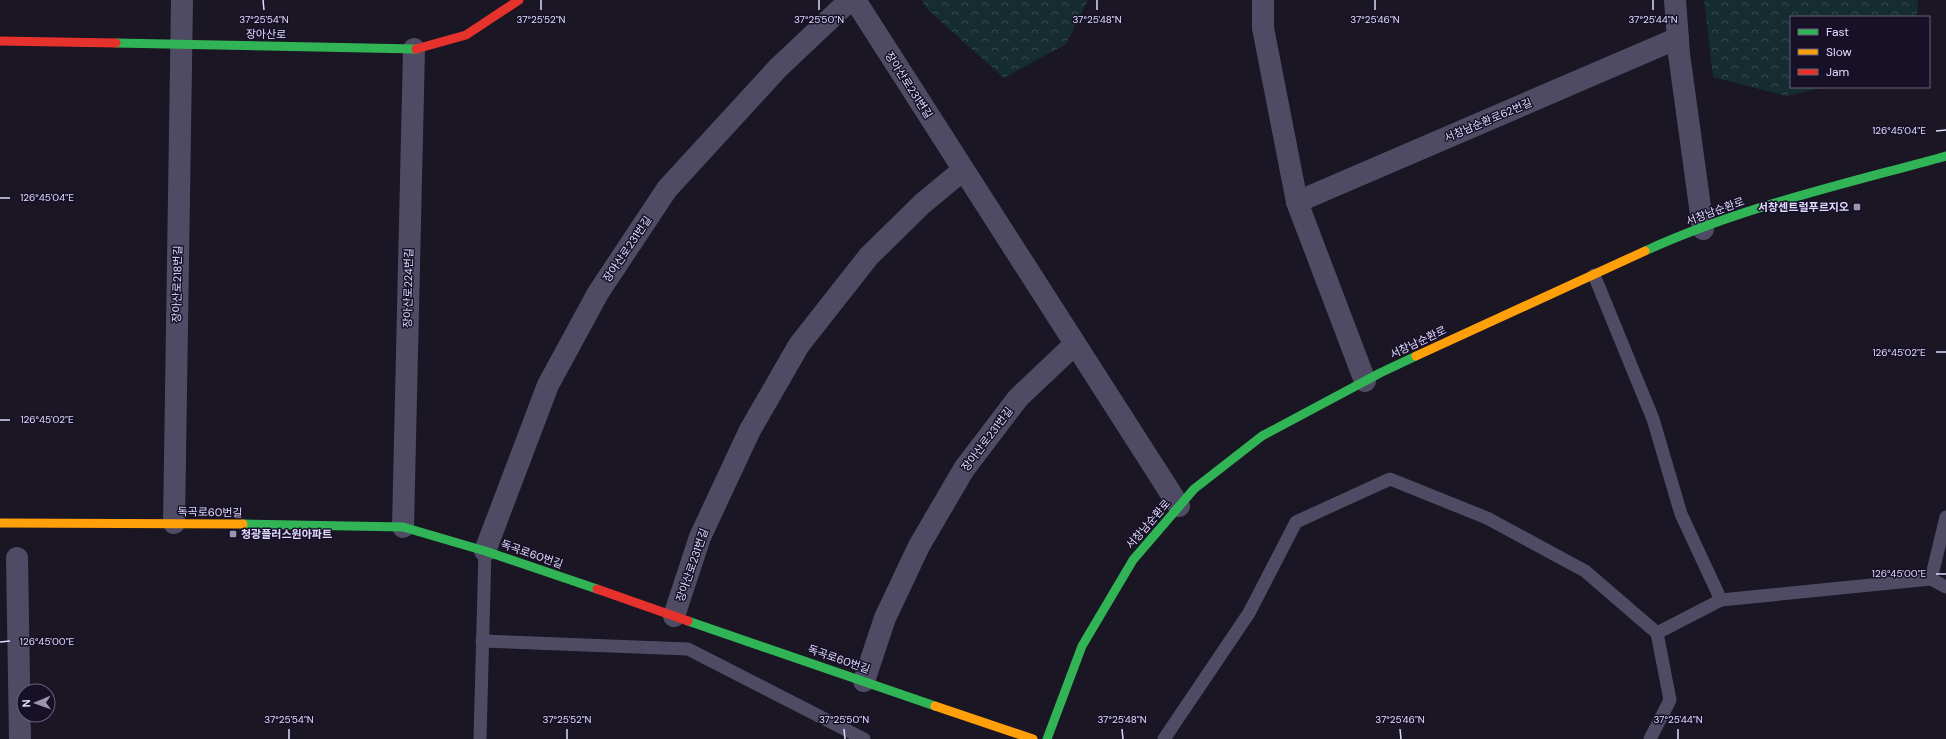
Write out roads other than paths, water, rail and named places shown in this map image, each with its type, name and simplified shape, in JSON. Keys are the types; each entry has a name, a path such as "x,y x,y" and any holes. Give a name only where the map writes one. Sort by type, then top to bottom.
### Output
{"street":[{"name":"장아산로218번길","path":"174,523 182,0"},
{"name":"장아산로","path":"0,41 414,49 466,34 519,0"},
{"name":"장아산로231번길","path":"485,551 548,386 598,293 667,189 778,68 850,0"},
{"name":"장아산로231번길","path":"854,0 1178,506"},
{"path":"1263,0 1263,28 1298,202 1365,381"},
{"path":"1675,0 1678,38 1702,229"},
{"name":"서창남순환로62번길","path":"1298,202 1678,38"},
{"name":"장아산로224번길","path":"403,527 414,49"},
{"name":"서창남순환로","path":"1047,739 1082,646 1133,560 1194,489 1262,436 1365,381 1669,240 1761,208 1946,156"},
{"name":"장아산로231번길","path":"674,616 700,537 750,430 799,345 869,256 922,204 963,170"},
{"name":"장아산로231번길","path":"864,681 885,618 919,546 964,470 1018,398 1075,344"},
{"name":"독곡로60번길","path":"0,523 174,523 403,527 485,551 1034,739"},
{"path":"17,558 20,739"}],"lane":[{"path":"1594,275 1653,419 1681,514 1720,600"},
{"path":"1164,739 1249,614 1296,522 1390,479 1487,518 1585,571 1657,633 1670,700 1650,739"},
{"path":"1931,578 1946,517"},
{"path":"480,739 485,551"},
{"path":"1657,633 1720,600 1931,578 1946,587"},
{"path":"482,641 688,649 864,739"}],"place":[{"name":"서창센트럴푸르지오","path":"1857,207"},
{"name":"청광플러스원아파트","path":"233,534"}]}
